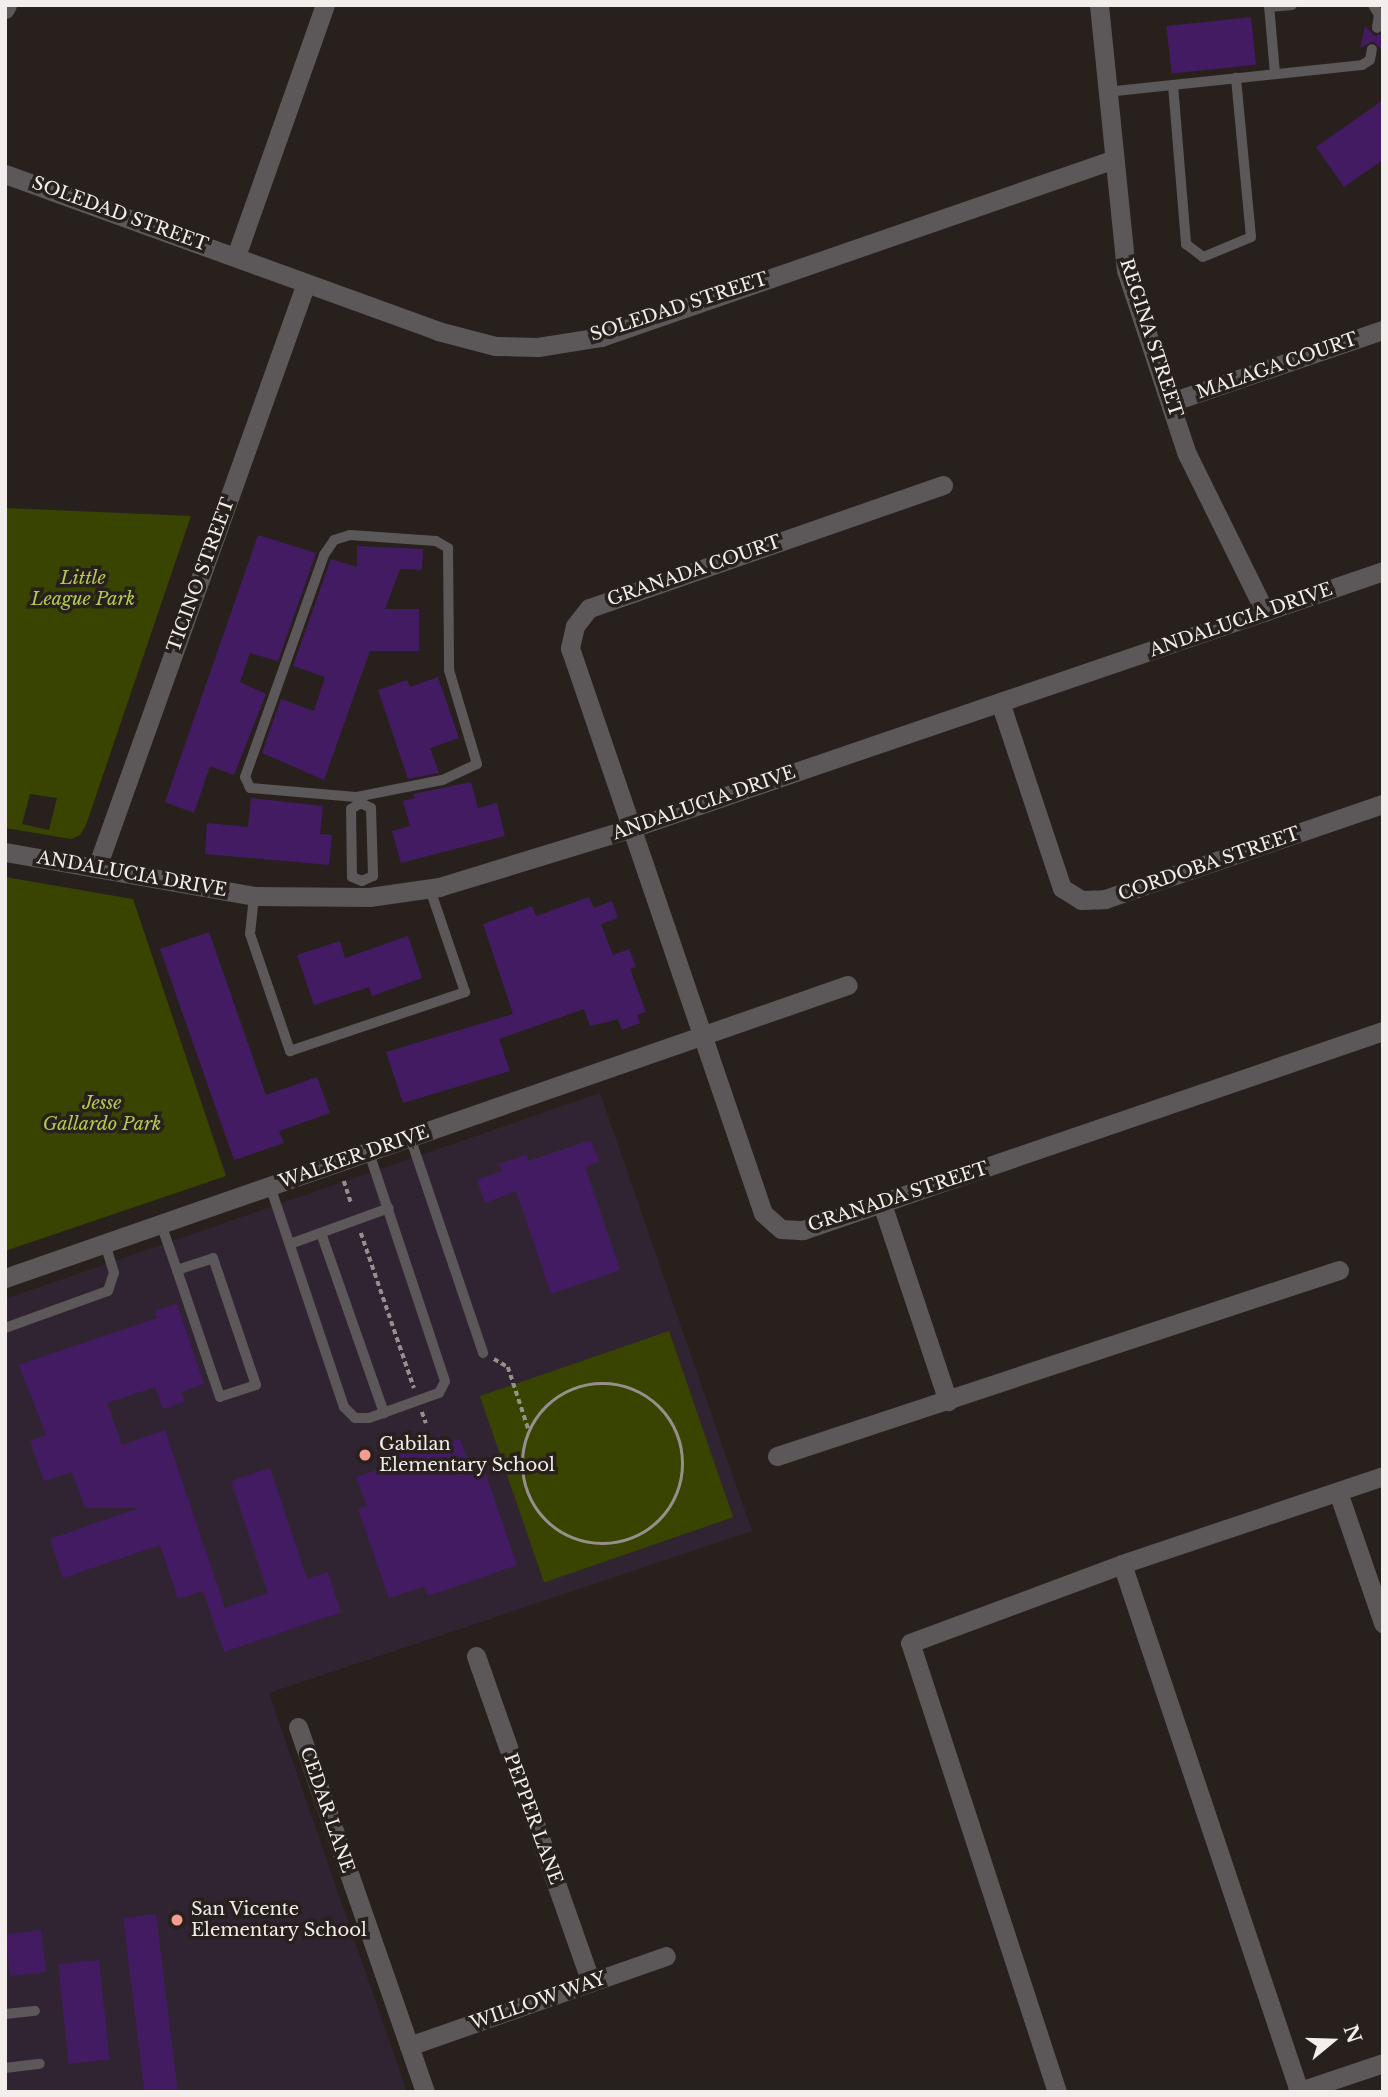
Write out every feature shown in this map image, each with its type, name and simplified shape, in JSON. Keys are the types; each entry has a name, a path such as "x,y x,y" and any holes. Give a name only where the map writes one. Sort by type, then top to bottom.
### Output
{"street":[{"path":"236,256 325,5"},
{"name":"REGINA STREET","path":"1099,5 1112,160 1126,270 1187,454 1265,612"},
{"name":"SOLEDAD STREET","path":"5,174 439,331 495,346 538,347 601,337 1112,160"},
{"name":"TICINO STREET","path":"97,867 306,283"},
{"name":"MALAGA COURT","path":"1171,402 1383,330"},
{"name":"GRANADA COURT","path":"632,828 570,648 575,626 589,608 943,485"},
{"name":"ANDALUCIA DRIVE","path":"5,852 254,896 363,889 430,889 475,879 632,828 1383,571"},
{"name":"CORDOBA STREET","path":"1000,702 1062,888 1081,900 1105,900 1383,804"},
{"name":"GRANADA STREET","path":"632,828 763,1213 781,1229 803,1230 1383,1031"},
{"name":"WALKER DRIVE","path":"5,1278 848,985"},
{"path":"881,1204 948,1401"},
{"path":"777,1456 1339,1270"},
{"path":"1057,2092 910,1643 1122,1564 1383,1476"},
{"path":"1338,1492 1383,1623"},
{"path":"1122,1564 1298,2091 1383,2063"},
{"name":"PEPPER LANE","path":"476,1657 591,1982"},
{"name":"CEDAR LANE","path":"298,1727 425,2092"},
{"name":"WILLOW WAY","path":"409,2046 666,1956"}],"lane":[{"path":"1275,74 1269,6 1292,5"},
{"path":"1373,5 1379,15 1377,28"},
{"path":"1106,92 1362,65 1370,60 1372,49"},
{"path":"1173,85 1186,244 1203,257 1251,237 1236,78"},
{"path":"361,800 351,809 352,877 363,889 373,876 371,808 361,800 250,788 245,777 331,544 350,535 443,543 449,552 449,670 477,764 442,780 361,800"},
{"path":"254,896 250,934 290,1051 465,992 430,889"},
{"path":"410,1138 483,1353"},
{"path":"270,1186 344,1407 355,1418 384,1413 439,1393 444,1373 369,1152"},
{"path":"290,1244 389,1208"},
{"path":"162,1224 177,1270 220,1398 256,1385 213,1258 177,1270"},
{"path":"321,1233 384,1413"},
{"path":"5,1328 108,1291 114,1273 105,1244"},
{"path":"5,2014 35,2011"},
{"path":"5,2068 40,2064"}],"path":[{"path":"344,1181 426,1423"},
{"path":"483,1353 508,1367 530,1433 522,1467 527,1492 549,1523 582,1542 607,1545 631,1540 653,1527 670,1508 680,1485 683,1458 676,1431 660,1408 637,1392 610,1384 583,1386 557,1398 537,1417 530,1433"}],"shaded area":[{"name":"Gabilan Elementary School","path":"600,1093 752,1531 269,1693 407,2092 5,2092 5,1299"}],"green space":[{"name":"Little League Park","path":"5,508 191,516 86,825 80,835 71,839 5,828","holes":["30,794 57,798 49,830 22,824"]},
{"name":"Jesse Gallardo Park","path":"5,877 133,899 226,1176 5,1251"},
{"path":"669,1331 733,1517 544,1582 480,1396"}],"building":[{"path":"1251,17 1256,65 1171,74 1166,26"},
{"path":"1365,26 1375,36 1383,33 1383,51 1373,41 1360,48"},
{"path":"1383,100 1383,160 1344,187 1316,147"},
{"path":"258,535 316,553 278,661 250,653 240,682 266,694 234,775 210,766 194,813 165,802"},
{"path":"357,546 423,549 422,570 400,569 385,609 419,609 419,651 370,651 324,780 262,753 281,699 314,711 325,677 293,666 331,559 357,567"},
{"path":"438,677 459,738 430,748 439,773 408,779 378,690 407,680 410,687"},
{"path":"471,782 478,808 497,803 505,836 401,863 392,831 410,826 403,801 415,798 413,794"},
{"path":"251,798 323,806 320,834 332,835 329,865 205,854 207,823 248,827"},
{"path":"589,897 594,908 612,901 618,918 601,924 613,955 629,949 636,967 630,969 646,1012 637,1015 640,1023 622,1030 618,1019 590,1026 584,1009 499,1039 510,1071 403,1103 386,1052 513,1014 483,924 532,906 536,916"},
{"path":"209,932 266,1095 317,1077 330,1113 279,1131 284,1143 234,1160 160,949"},
{"path":"408,936 422,978 372,996 369,987 314,1005 297,955 340,941 345,958"},
{"path":"591,1140 599,1162 585,1167 620,1270 551,1294 516,1191 485,1203 477,1180 502,1171 499,1164 526,1155 528,1161"},
{"path":"177,1304 204,1384 181,1392 184,1402 163,1409 155,1387 107,1403 122,1445 165,1430 225,1608 268,1593 231,1481 270,1468 307,1579 328,1572 341,1612 224,1652 203,1591 178,1599 160,1545 63,1578 50,1539 139,1508 85,1508 72,1472 44,1481 30,1441 46,1435 19,1365 157,1318 155,1311"},
{"path":"439,1435 443,1445 460,1439 473,1476 485,1472 517,1565 428,1596 425,1586 389,1598 358,1509 367,1506 356,1477 392,1465 388,1453"},
{"path":"156,1914 178,2092 145,2092 123,1918"},
{"path":"41,1930 46,1972 10,1976 5,1934"},
{"path":"99,1960 109,2059 69,2064 58,1964"}],"place":[{"name":"Gabilan Elementary School","path":"365,1455"},
{"name":"San Vicente Elementary School","path":"177,1920"}]}
